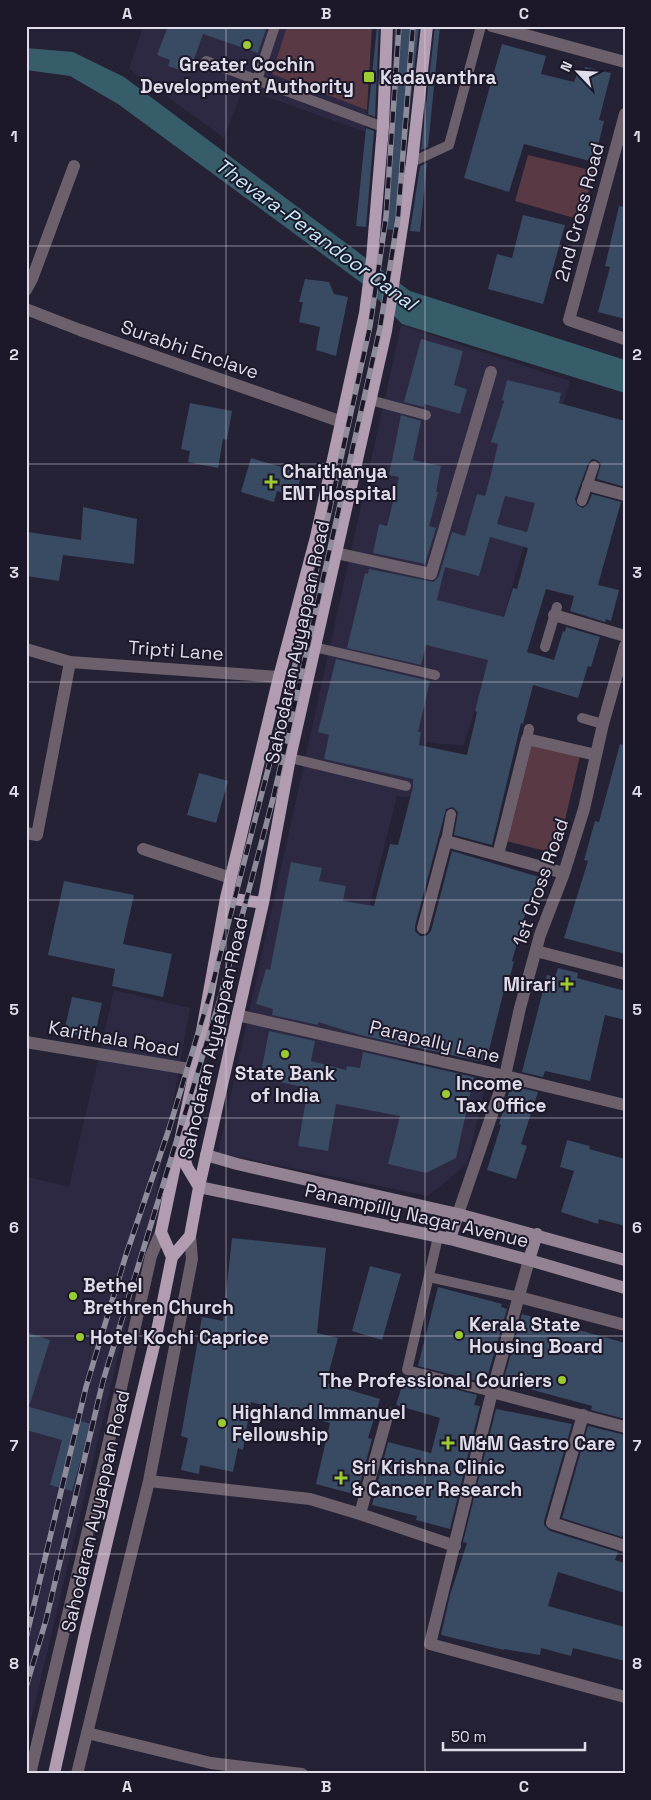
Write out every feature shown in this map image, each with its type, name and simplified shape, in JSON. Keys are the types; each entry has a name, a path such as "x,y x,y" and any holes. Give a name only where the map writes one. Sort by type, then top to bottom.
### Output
{"main road":[{"name":"Sahodaran Ayyappan Road","path":"161,1232 195,1070 226,898 279,677 316,537 365,313 372,259 387,26"},
{"name":"Sahodaran Ayyappan Road","path":"54,1774 85,1633 155,1341 172,1257 190,1236 206,1155 263,903 290,758 314,647 386,331 412,162 428,26"},
{"path":"226,898 263,903"},
{"path":"180,1143 187,1168 199,1187"},
{"path":"161,1232 172,1257"}],"street":[{"path":"492,26 625,62"},
{"name":"2nd Cross Road","path":"625,114 568,320 625,339"},
{"path":"26,290 32,279 74,166"},
{"name":"Surabhi Enclave","path":"26,309 80,330 342,422"},
{"path":"336,553 431,574 490,372"},
{"path":"588,485 625,496"},
{"path":"555,611 625,636"},
{"name":"1st Cross Road","path":"458,1214 505,1076 520,1008 540,935 564,873 584,809 603,724 625,646"},
{"name":"Tripti Lane","path":"26,649 70,662 279,677"},
{"path":"26,832 37,835 70,662"},
{"path":"498,854 528,734 596,755"},
{"path":"423,928 446,841 564,873"},
{"path":"143,849 231,878"},
{"path":"536,951 625,974"},
{"name":"Parapally Lane","path":"237,1015 625,1105"},
{"name":"Karithala Road","path":"26,1042 195,1070"},
{"name":"Panampilly Nagar Avenue","path":"206,1155 458,1214 537,1234 625,1260"},
{"name":"Panampilly Nagar Avenue","path":"199,1187 444,1238 625,1288"},
{"path":"444,1238 458,1214"},
{"path":"30,1774 103,1467 150,1256 161,1232"},
{"path":"537,1234 492,1392 430,1644 625,1698"},
{"path":"77,1774 149,1481 192,1259 190,1236"},
{"path":"519,1297 625,1325"},
{"path":"492,1392 625,1426"},
{"path":"360,1514 388,1413"},
{"path":"582,1415 552,1523 625,1546"},
{"path":"149,1481 310,1499 455,1546"},
{"path":"87,1733 210,1763 302,1774"}],"lane":[{"path":"257,80 275,26"},
{"path":"412,162 449,145 481,26"},
{"path":"206,61 382,127"},
{"path":"370,400 426,415"},
{"path":"582,501 594,466"},
{"path":"545,647 555,611"},
{"path":"314,647 436,675"},
{"path":"582,718 603,724"},
{"path":"290,758 406,786"},
{"path":"446,841 451,814"},
{"path":"444,1238 429,1277 407,1370 492,1392"},
{"path":"429,1277 519,1297"}],"shaded area":[{"path":"143,26 372,26 365,132 243,88 224,138 129,69"},
{"path":"287,26 372,26 367,110 272,74"},
{"path":"528,155 594,171 581,220 515,201"},
{"path":"401,325 570,381 489,669 463,746 426,742 411,797 397,796 364,928 424,941 399,1061 487,1080 467,1164 428,1196 218,1153"},
{"path":"530,745 580,756 557,854 506,841"},
{"path":"114,990 190,1008 153,1211 26,1740 26,1184 28,1177 69,1187"}],"water":[{"name":"Thevara-Perandoor Canal","path":"26,48 73,52 124,77 410,291 625,360 625,393 402,324 363,284 118,104 70,76 26,70"}],"building":[{"path":"168,26 267,26 258,53 203,34 189,73 168,66 170,60 157,55"},
{"path":"377,26 379,26 375,117 368,114"},
{"path":"395,26 419,26 404,161 393,230 383,229 391,128"},
{"path":"435,26 440,26 428,147 421,150"},
{"path":"502,44 546,56 541,74 574,82 577,74 583,75 585,67 611,73 599,120 604,121 594,162 524,144 509,192 464,178"},
{"path":"366,128 374,131 366,227 356,226"},
{"path":"427,163 420,232 410,231 420,166"},
{"path":"619,206 625,207 625,319 598,312 610,267 605,266"},
{"path":"523,215 565,225 543,304 488,289 497,254 512,258"},
{"path":"305,279 329,282 334,294 348,297 336,356 316,350 320,327 299,322 303,302 299,302"},
{"path":"421,339 463,351 454,385 467,389 460,414 424,404 424,407 404,402"},
{"path":"507,380 561,393 559,403 625,421 625,487 597,479 601,464 597,460 592,459 588,464 575,499 577,505 583,508 588,504 592,494 621,502 598,585 619,590 611,621 606,619 605,622 570,611 574,596 546,589 527,652 554,660 566,627 600,637 591,667 588,666 578,698 533,685 523,724 521,723 492,845 454,835 458,812 453,807 446,809 415,926 415,931 420,936 426,936 431,931 452,851 539,877 531,906 528,905 486,1062 360,1035 318,1022 318,1025 272,1015 273,1009 256,1004 266,969 270,970 291,862 322,868 319,881 346,886 343,901 374,906 390,844 398,845 413,787 413,779 324,759 329,735 318,732 336,659 430,681 418,732 421,732 419,745 467,755 477,712 475,711 488,660 426,645 421,665 347,648 365,573 368,574 369,569 434,582 439,576 452,532 465,536 477,494 485,496 491,474 498,444 491,442 504,401 502,400","holes":["505,496 535,503 527,532 497,524","490,537 528,548 517,589 513,588 504,617 437,600 445,567 479,576"]},
{"path":"190,403 232,411 227,440 223,439 218,468 188,462 190,451 181,449"},
{"path":"401,415 421,421 413,460 441,466 436,492 438,492 429,526 436,528 425,564 373,553 379,524 387,526 399,477 389,475"},
{"name":"Chaithanya ENT Hospital","path":"251,458 302,473 295,496 277,491 274,502 241,492"},
{"path":"83,507 137,519 134,564 63,555 59,581 26,576 28,532 81,540"},
{"path":"620,744 625,745 625,954 564,938 588,861 584,860 595,821 599,822"},
{"path":"199,773 228,781 216,823 187,815"},
{"path":"64,881 134,895 123,944 172,954 163,997 112,986 115,969 48,955"},
{"path":"558,968 578,973 577,978 625,991 625,1020 605,1015 590,1081 545,1071 543,1077 522,1072 547,975 555,977"},
{"path":"72,997 102,1003 94,1039 64,1032"},
{"path":"269,1031 315,1041 311,1061 346,1070 347,1066 360,1068 363,1052 474,1077 456,1158 426,1173 388,1164 400,1116 336,1104 328,1151 298,1146 308,1088 260,1078"},
{"path":"511,1086 538,1092 521,1144 527,1146 516,1179 487,1170"},
{"path":"567,1140 590,1146 589,1149 625,1159 625,1226 599,1219 598,1224 561,1212 574,1171 560,1167"},
{"path":"232,1238 326,1248 317,1333 338,1338 326,1383 380,1399 368,1438 372,1439 357,1495 316,1484 330,1423 251,1402 243,1450 238,1448 233,1472 200,1465 199,1474 181,1470 188,1438 181,1436 202,1317 223,1321"},
{"path":"370,1266 401,1274 382,1340 352,1331"},
{"name":"Kerala State Housing Board","path":"438,1287 502,1304 501,1307 507,1309 487,1378 482,1377 481,1382 418,1366"},
{"path":"522,1314 625,1343 625,1419 591,1410 592,1406 503,1382"},
{"path":"26,1332 50,1340 30,1404 26,1403"},
{"path":"405,1376 477,1395 474,1405 480,1406 450,1529 416,1520 417,1516 372,1505 388,1442 431,1453 440,1418 396,1405"},
{"path":"26,1406 91,1424 72,1491 50,1485 62,1440 26,1430"},
{"path":"496,1409 572,1424 544,1525 550,1531 618,1552 615,1560 625,1563 625,1593 558,1572 548,1606 625,1627 625,1661 573,1648 571,1656 541,1648 540,1655 504,1650 441,1635 450,1595 467,1543 463,1542"},
{"path":"588,1426 625,1435 625,1529 622,1537 562,1518"}],"railway":[{"path":"26,1638 86,1387 126,1255 169,1129 210,994 298,653 370,326 386,217 399,26"},
{"path":"26,1687 46,1620 103,1381 220,999 274,795 380,328 398,218 413,26"}],"place":[{"name":"Greater Cochin Development Authority","path":"247,45"},
{"name":"Kadavanthra","path":"369,77"},
{"name":"Chaithanya ENT Hospital","path":"271,482"},
{"name":"Mirari","path":"567,984"},
{"name":"State Bank of India","path":"285,1054"},
{"name":"Income Tax Office","path":"446,1094"},
{"name":"Bethel Brethren Church","path":"73,1296"},
{"name":"Kerala State Housing Board","path":"459,1335"},
{"name":"Hotel Kochi Caprice","path":"80,1337"},
{"name":"The Professional Couriers","path":"562,1380"},
{"name":"Highland Immanuel Fellowship","path":"222,1423"},
{"name":"M&M Gastro Care","path":"448,1443"},
{"name":"Sri Krishna Clinic & Cancer Research","path":"341,1478"}]}
